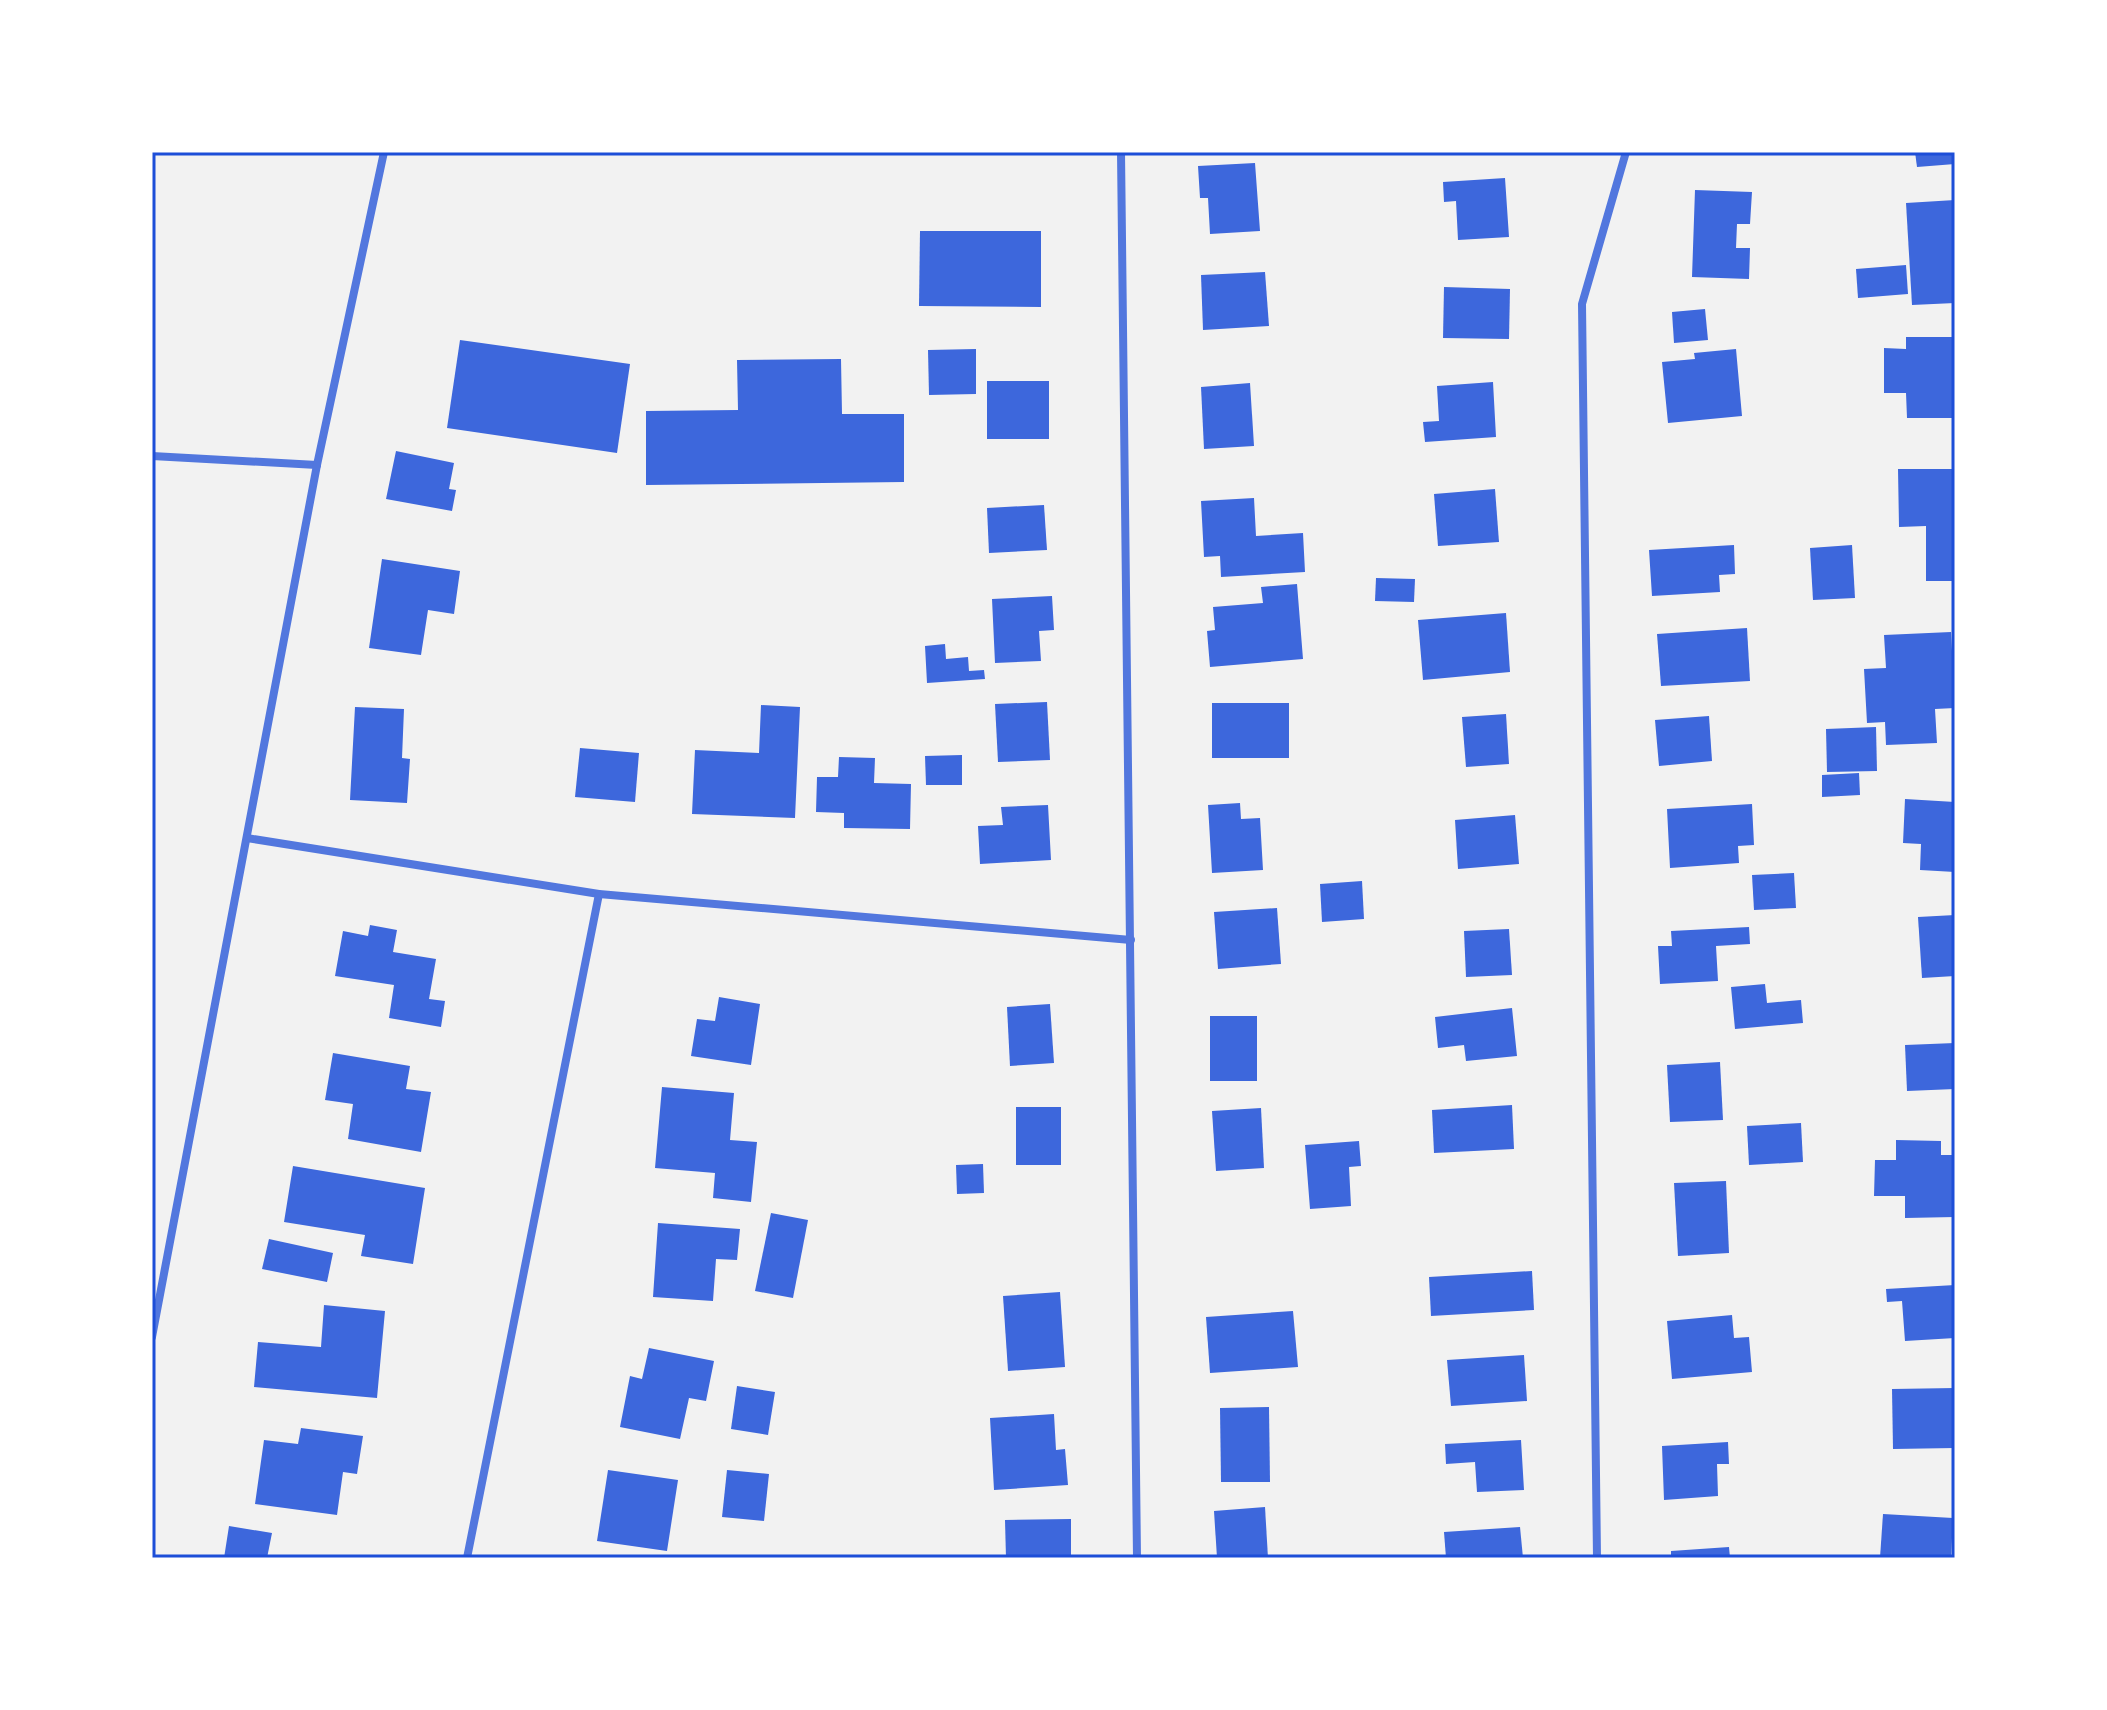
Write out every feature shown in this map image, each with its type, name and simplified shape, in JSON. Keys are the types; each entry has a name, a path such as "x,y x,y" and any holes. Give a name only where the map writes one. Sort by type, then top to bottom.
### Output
{"street":[{"path":"152,1337 317,465 384,152"},
{"path":"1121,152 1137,1558"},
{"path":"1597,1558 1582,304 1626,152"},
{"path":"152,456 317,465"},
{"path":"247,838 599,894 1131,940"},
{"path":"467,1558 599,894"}],"building":[{"path":"1915,152 1955,152 1955,164 1917,167"},
{"path":"1255,163 1260,231 1210,234 1208,198 1200,198 1198,166"},
{"path":"1505,178 1509,237 1458,240 1456,201 1444,202 1443,182"},
{"path":"1695,190 1752,192 1750,224 1737,224 1736,248 1750,248 1749,279 1692,277"},
{"path":"1955,200 1955,303 1912,305 1906,203"},
{"path":"920,231 1041,231 1041,307 919,306"},
{"path":"1906,265 1908,294 1858,298 1856,269"},
{"path":"1265,272 1269,326 1203,330 1201,275"},
{"path":"1444,287 1510,289 1509,339 1443,338"},
{"path":"1705,309 1708,340 1674,343 1672,312"},
{"path":"1906,337 1955,337 1955,418 1907,418 1906,393 1884,393 1884,348 1906,349"},
{"path":"460,340 630,364 617,453 447,428"},
{"path":"976,349 976,394 929,395 928,350"},
{"path":"1736,349 1742,416 1668,423 1662,362 1695,359 1694,353"},
{"path":"841,359 842,414 904,414 904,482 646,485 646,411 738,410 737,360"},
{"path":"987,381 1049,381 1049,439 987,439"},
{"path":"1493,382 1496,437 1425,442 1423,422 1439,421 1437,386"},
{"path":"1250,383 1254,446 1204,449 1201,387"},
{"path":"396,451 454,463 449,489 456,490 452,511 386,499"},
{"path":"1898,469 1955,469 1955,581 1926,581 1926,526 1899,527"},
{"path":"1495,489 1499,542 1438,546 1434,494"},
{"path":"1254,498 1256,536 1303,533 1305,572 1221,577 1220,556 1204,557 1201,501"},
{"path":"1044,505 1047,550 989,553 987,508"},
{"path":"1734,545 1735,574 1719,575 1720,592 1652,596 1649,550"},
{"path":"1852,545 1855,598 1813,600 1810,548"},
{"path":"382,559 460,571 454,614 428,610 421,655 369,648"},
{"path":"1376,578 1415,579 1414,602 1375,601"},
{"path":"1297,584 1303,659 1210,667 1207,631 1215,630 1213,607 1263,603 1261,587"},
{"path":"1052,596 1054,630 1039,631 1041,661 995,663 992,599"},
{"path":"1506,613 1510,672 1423,680 1418,620"},
{"path":"1747,628 1750,681 1661,686 1657,634"},
{"path":"1951,632 1955,708 1935,709 1937,743 1886,745 1885,722 1867,723 1864,669 1886,668 1884,635"},
{"path":"945,644 946,659 968,657 969,671 984,670 985,679 927,683 925,646"},
{"path":"1047,702 1050,760 998,762 995,704"},
{"path":"1212,703 1289,703 1289,758 1212,758"},
{"path":"761,705 800,707 795,818 692,814 695,750 759,753"},
{"path":"355,707 404,709 402,758 410,759 407,803 350,800"},
{"path":"1506,714 1509,764 1466,767 1462,717"},
{"path":"1709,716 1712,761 1659,766 1655,720"},
{"path":"1876,727 1877,771 1827,772 1826,729"},
{"path":"580,748 639,753 635,802 575,797"},
{"path":"962,755 962,785 926,785 925,756"},
{"path":"839,757 875,758 874,783 911,784 910,829 844,828 844,813 816,812 817,777 838,777"},
{"path":"1859,773 1860,795 1822,797 1822,775"},
{"path":"1905,799 1955,802 1955,872 1920,870 1921,844 1903,843"},
{"path":"1240,803 1241,819 1260,818 1263,870 1212,873 1208,805"},
{"path":"1752,804 1754,845 1738,846 1739,863 1670,868 1667,809"},
{"path":"1048,805 1051,860 980,864 978,826 1003,825 1001,807"},
{"path":"1515,815 1519,864 1458,869 1455,820"},
{"path":"1794,873 1796,908 1754,910 1752,875"},
{"path":"1362,881 1364,919 1322,922 1320,884"},
{"path":"1277,908 1281,964 1218,969 1214,912"},
{"path":"1955,915 1955,976 1922,978 1918,917"},
{"path":"370,925 397,930 393,952 436,959 429,999 445,1001 441,1027 389,1018 394,985 335,976 343,931 368,936"},
{"path":"1749,927 1750,944 1716,946 1718,981 1660,984 1658,946 1672,946 1671,931"},
{"path":"1509,929 1512,975 1466,977 1464,931"},
{"path":"1765,984 1767,1003 1801,1000 1803,1023 1735,1029 1731,987"},
{"path":"719,997 760,1004 751,1065 691,1056 697,1019 715,1021"},
{"path":"1050,1004 1054,1063 1010,1066 1007,1007"},
{"path":"1512,1008 1517,1056 1466,1061 1464,1045 1438,1048 1435,1017"},
{"path":"1210,1016 1257,1016 1257,1081 1210,1081"},
{"path":"1955,1043 1955,1089 1907,1091 1905,1045"},
{"path":"333,1053 410,1066 406,1089 431,1092 421,1152 348,1139 353,1104 325,1100"},
{"path":"1720,1062 1723,1120 1670,1122 1667,1065"},
{"path":"662,1087 734,1093 730,1140 757,1142 751,1202 713,1198 715,1173 655,1168"},
{"path":"1512,1105 1514,1149 1434,1153 1432,1110"},
{"path":"1016,1107 1061,1107 1061,1165 1016,1165"},
{"path":"1261,1108 1264,1168 1216,1171 1212,1111"},
{"path":"1801,1123 1803,1162 1749,1165 1747,1126"},
{"path":"1896,1140 1941,1141 1941,1155 1955,1155 1955,1217 1905,1218 1905,1196 1874,1196 1875,1160 1896,1160"},
{"path":"1359,1141 1361,1166 1349,1167 1351,1206 1310,1209 1305,1145"},
{"path":"983,1164 984,1193 957,1194 956,1165"},
{"path":"293,1166 425,1188 413,1264 361,1256 365,1235 284,1222"},
{"path":"1726,1181 1729,1253 1678,1256 1674,1183"},
{"path":"771,1213 808,1220 793,1298 755,1291"},
{"path":"658,1223 740,1229 737,1260 716,1259 713,1301 653,1297"},
{"path":"269,1239 333,1253 327,1282 262,1269"},
{"path":"1532,1271 1534,1310 1431,1316 1429,1277"},
{"path":"1955,1285 1955,1338 1905,1341 1902,1301 1887,1302 1886,1289"},
{"path":"1060,1292 1065,1367 1008,1371 1003,1296"},
{"path":"324,1305 385,1311 377,1398 254,1387 258,1342 321,1347"},
{"path":"1293,1311 1298,1367 1210,1373 1206,1317"},
{"path":"1732,1315 1734,1338 1749,1337 1752,1372 1672,1379 1667,1321"},
{"path":"649,1348 714,1361 706,1401 689,1398 680,1439 620,1427 630,1376 642,1379"},
{"path":"1524,1355 1527,1401 1451,1406 1447,1360"},
{"path":"737,1386 775,1392 768,1435 731,1429"},
{"path":"1955,1388 1955,1448 1893,1449 1892,1389"},
{"path":"1269,1407 1270,1482 1221,1482 1220,1408"},
{"path":"1054,1414 1056,1450 1065,1449 1068,1485 994,1490 990,1418"},
{"path":"301,1428 363,1436 357,1474 343,1472 337,1515 255,1504 264,1440 298,1444"},
{"path":"1521,1440 1524,1490 1477,1492 1475,1462 1446,1464 1445,1444"},
{"path":"1728,1442 1729,1464 1717,1464 1718,1496 1664,1500 1662,1446"},
{"path":"608,1470 678,1480 667,1551 597,1541"},
{"path":"727,1470 769,1474 764,1521 722,1517"},
{"path":"1265,1507 1268,1558 1217,1558 1214,1511"},
{"path":"1883,1514 1953,1518 1951,1558 1880,1558"},
{"path":"1071,1519 1071,1558 1006,1558 1005,1520"},
{"path":"229,1526 272,1533 267,1558 224,1558"},
{"path":"1520,1527 1523,1558 1446,1558 1444,1532"},
{"path":"1729,1547 1730,1558 1671,1558 1671,1551"}]}
